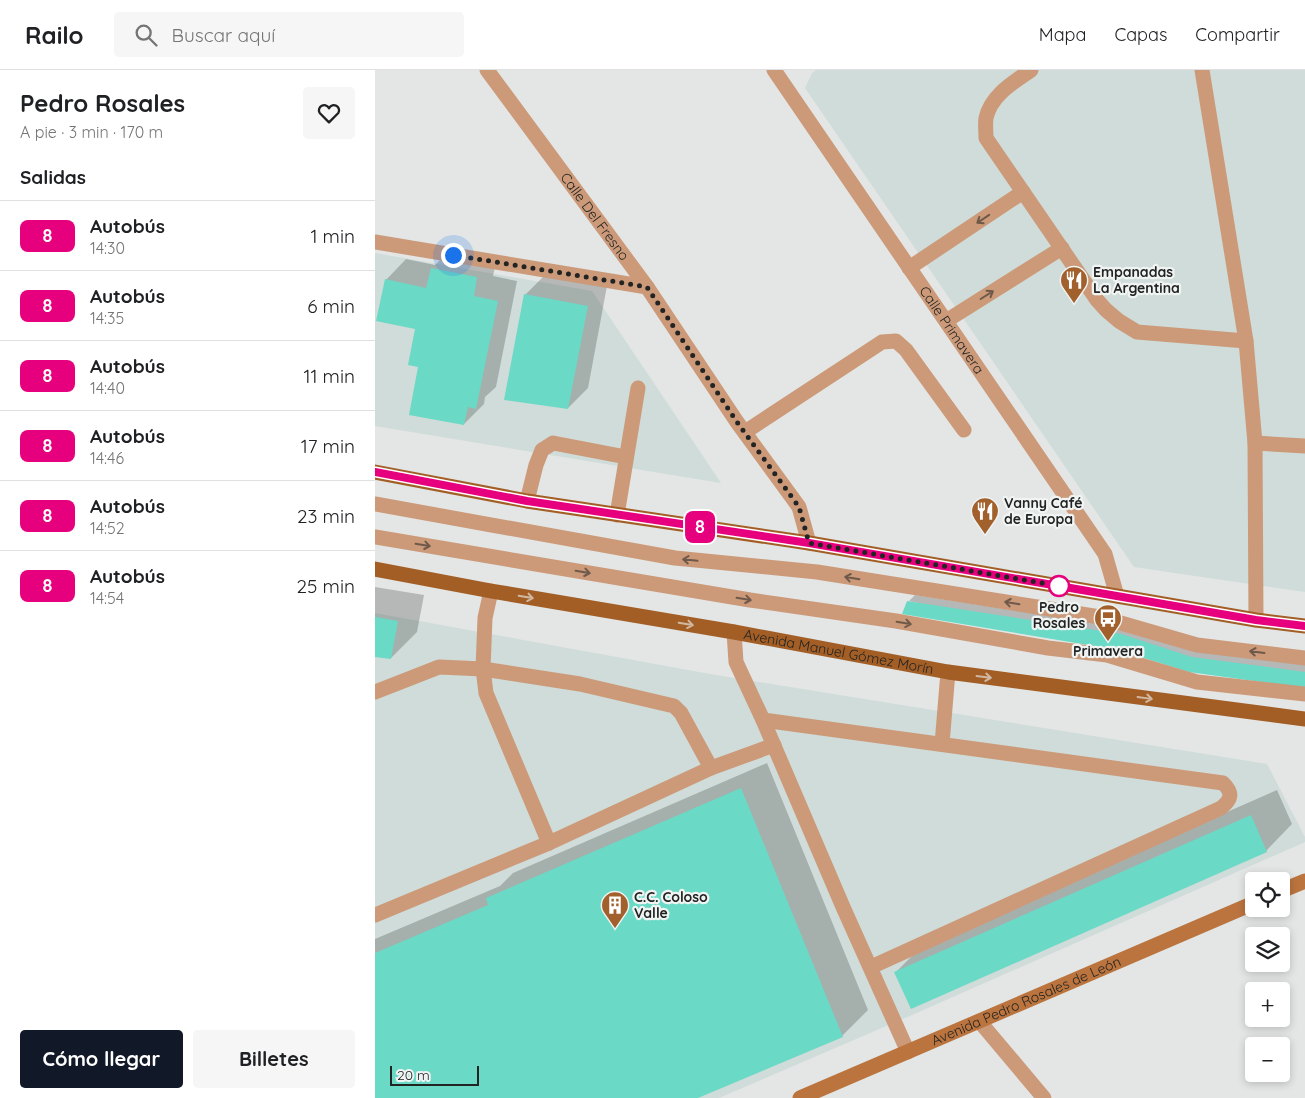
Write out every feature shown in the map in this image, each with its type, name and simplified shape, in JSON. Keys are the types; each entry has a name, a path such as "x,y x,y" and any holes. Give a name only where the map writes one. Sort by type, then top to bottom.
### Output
{"main road":[{"path":"375,472 527,501 809,543 1256,620 1305,626"},
{"name":"Avenida Manuel Gómez Morín","path":"375,569 491,591 734,632 948,672 1305,719"},
{"path":"1290,887 1305,881"},
{"name":"Avenida Pedro Rosales de León","path":"800,1098 1245,907"}],"street":[{"name":"Calle Del Fresno","path":"487,70 647,287 745,432 799,507 809,543"},
{"name":"Calle Primavera","path":"774,70 1105,554 1117,596"},
{"path":"1031,70 995,98 987,117 986,138 1106,310 1137,332 1246,341"},
{"path":"1202,70 1246,341 1255,443 1256,620"},
{"path":"909,268 1023,192"},
{"path":"375,242 647,287"},
{"path":"946,321 1061,248"},
{"path":"745,432 882,342 896,341 906,350 964,430"},
{"path":"617,515 638,388"},
{"path":"527,501 542,450 553,443 626,457"},
{"path":"1255,443 1305,446"},
{"path":"375,504 675,558 817,572 1100,617 1197,646 1305,658"},
{"path":"375,537 750,600 896,621 1048,648 1107,655 1197,682 1305,694"},
{"path":"491,591 485,618 483,669 486,693 549,843"},
{"path":"734,632 736,662 908,1052"},
{"path":"375,692 439,667 483,669 580,684 674,706 684,717 711,768"},
{"path":"942,744 948,672"},
{"path":"763,720 1223,783 1229,789 1230,796 1228,802 1221,808 871,967"},
{"path":"375,915 549,843 711,768 774,745"},
{"path":"979,1022 1044,1098"}],"shaded area":[{"path":"816,70 1305,70 1305,592 1134,567 805,88 812,73"},
{"path":"375,253 592,291 721,483 375,426"},
{"path":"375,613 710,674 1267,764 1305,837 1305,842 719,1098 375,1098"}],"building":[{"path":"431,268 477,277 474,296 498,301 476,409 468,407 464,425 409,415 418,367 408,365 415,329 376,321 385,279 426,288"},
{"path":"524,294 588,306 568,409 504,400"},
{"name":"Primavera","path":"907,601 1121,634 1192,657 1305,672 1305,688 1189,672 1118,650 902,614"},
{"path":"375,617 398,621 391,659 375,657"},
{"name":"C.C. Coloso Valle","path":"741,788 843,1037 698,1098 375,1098 375,953 488,905 486,898"},
{"path":"1251,815 1267,852 911,1009 894,972"}],"bus line":[{"name":"8","path":"375,472 527,501 809,543 1256,620 1305,626"}],"place":[{"name":"Empanadas La Argentina","path":"1074,304"},
{"name":"Vanny Café de Europa","path":"985,535"},
{"name":"Pedro Rosales","path":"1059,586"},
{"name":"Primavera","path":"1108,642"},
{"name":"C.C. Coloso Valle","path":"615,929"}],"route":[{"path":"453,255 647,287 737,422 799,507 809,543 1059,586"}]}
